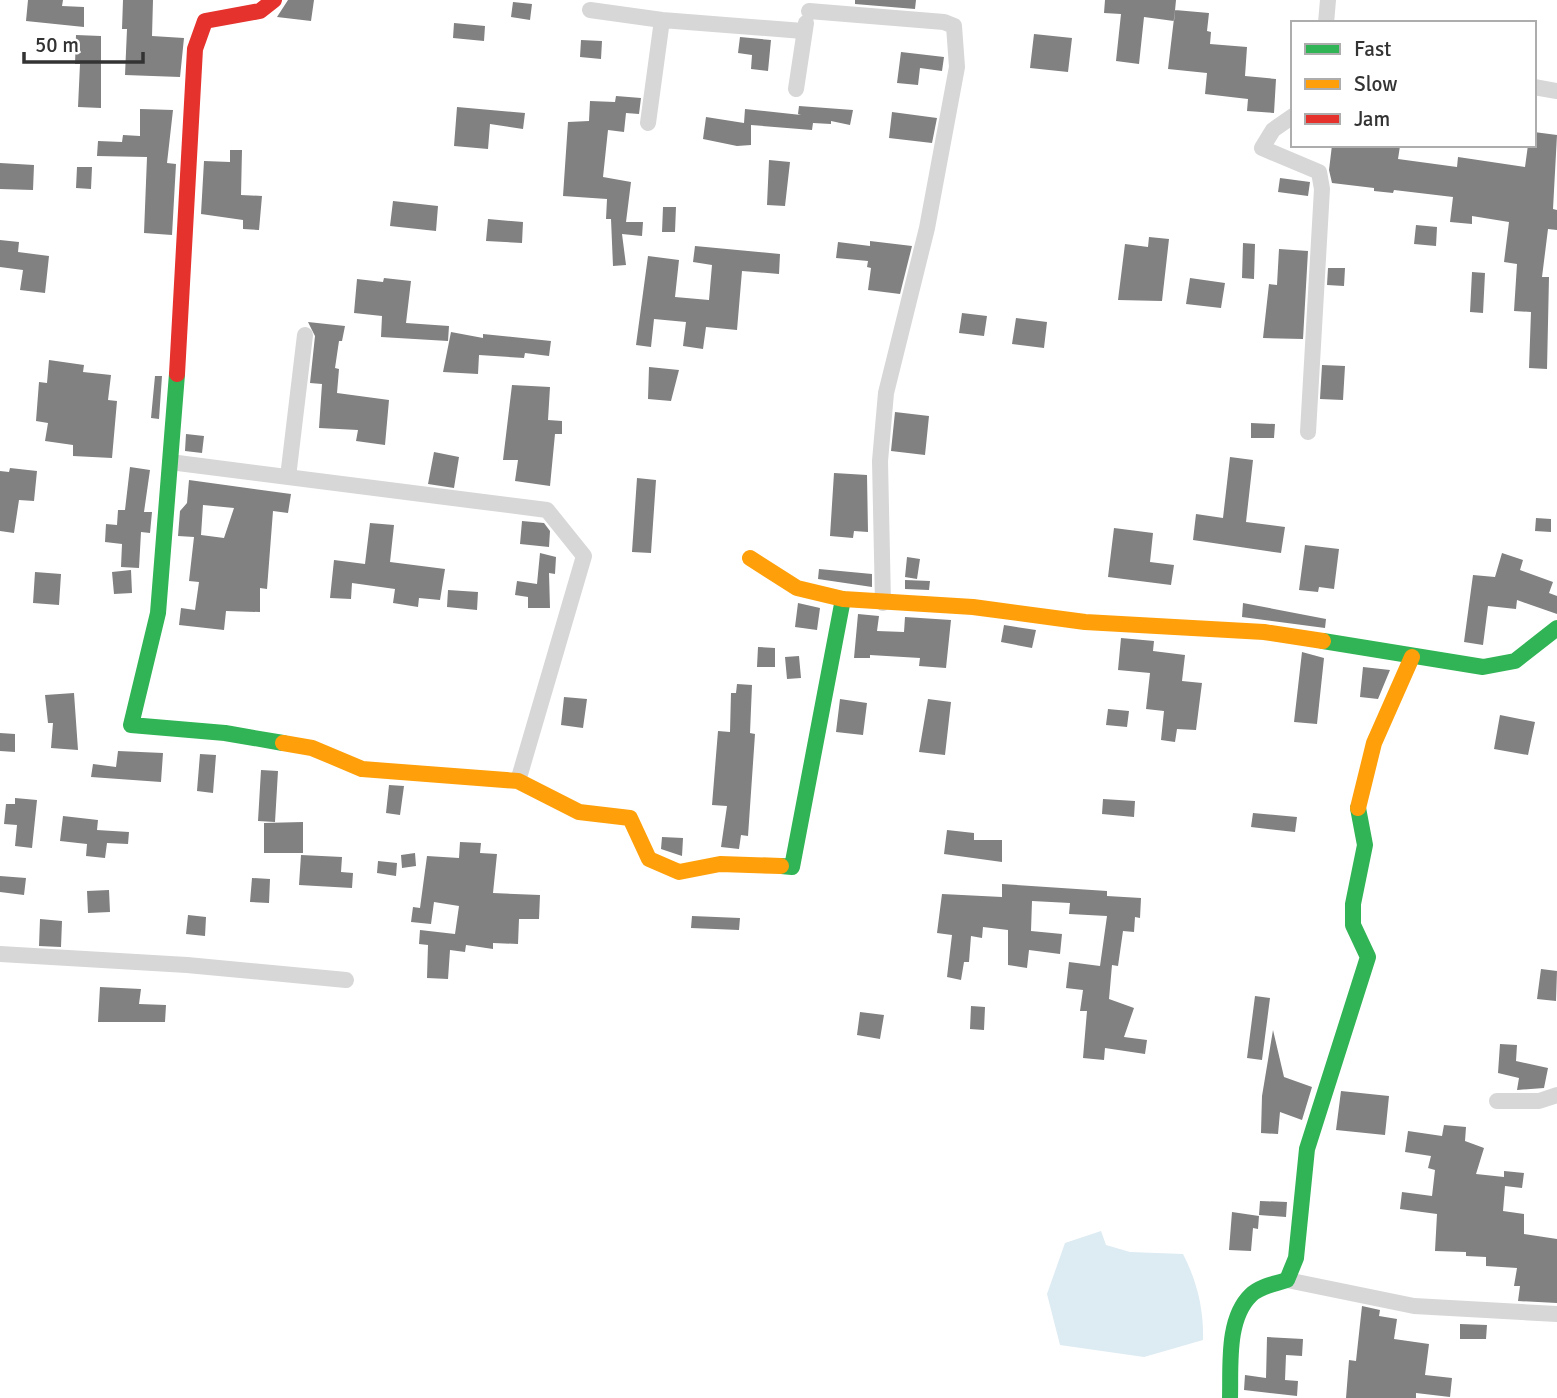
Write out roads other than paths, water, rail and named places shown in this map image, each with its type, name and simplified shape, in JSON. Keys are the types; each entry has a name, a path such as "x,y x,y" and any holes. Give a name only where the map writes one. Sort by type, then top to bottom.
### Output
{"street":[{"path":"274,0 257,13 213,17 205,21 195,49 184,279 158,613 131,725 225,733 312,748 362,769 517,781 579,812 630,817 649,859 679,872 689,868 720,865 792,867 843,599"},
{"path":"1326,21 1328,0"},
{"path":"796,89 803,31 810,5 944,22 954,26 957,67 935,188 886,393 880,461 883,603"},
{"path":"590,10 662,20 803,31"},
{"path":"648,123 662,20"},
{"path":"1536,87 1557,91"},
{"path":"1291,117 1273,130 1262,148 1319,172 1322,189 1308,432"},
{"path":"288,477 304,335"},
{"path":"170,462 547,510 584,556 517,781"},
{"path":"750,558 797,587 843,599 973,607 1085,622 1264,632 1483,667 1502,666 1515,661 1557,628"},
{"path":"1287,1280 1296,1258 1307,1149 1368,957 1353,925 1353,904 1364,845 1359,811 1360,796 1374,743 1412,657"},
{"path":"0,954 187,965 346,980"},
{"path":"1497,1101 1539,1101 1557,1095"},
{"path":"1230,1398 1233,1341 1241,1310 1250,1296 1287,1280 1414,1306 1557,1314"}]}
